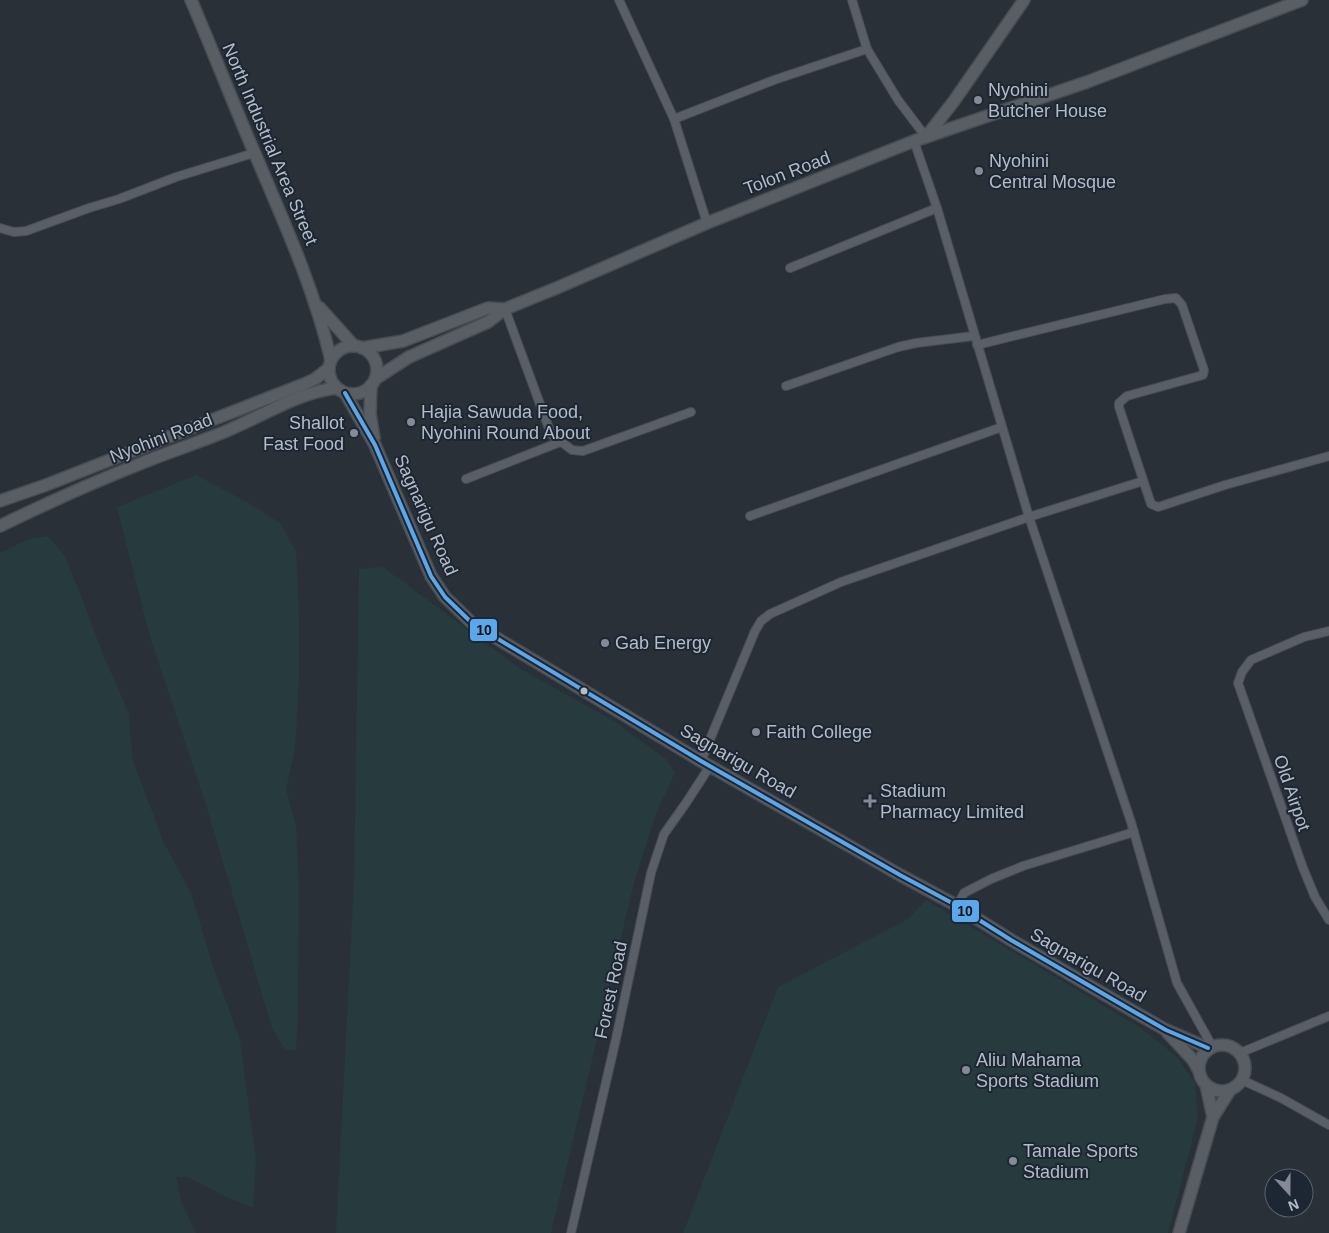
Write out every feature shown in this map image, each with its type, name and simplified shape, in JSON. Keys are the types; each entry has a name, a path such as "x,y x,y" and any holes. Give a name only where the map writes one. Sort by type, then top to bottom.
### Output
{"main road":[{"name":"North Industrial Area Street","path":"191,0 294,244 322,323 330,364"},
{"path":"926,137 954,101 1024,0"},
{"name":"Tolon Road","path":"505,309 707,223 926,137 1087,82 1302,0"},
{"name":"North Industrial Area Street","path":"314,302 358,347"},
{"path":"488,308 505,309 488,322 409,356 359,393 340,390 332,382 330,364 340,350 403,341 488,308"},
{"path":"358,347 374,359 376,365 373,382"},
{"name":"Nyohini Road","path":"0,501 46,485 304,384 315,379 330,364"},
{"name":"Sagnarigu Road","path":"373,382 370,413 375,445"},
{"name":"Nyohini Road","path":"0,526 71,492 224,432 306,395 325,389 340,390"},
{"name":"Sagnarigu Road","path":"340,390 375,445 432,576 445,597 473,624 705,764 957,906 1011,940 1166,1030 1210,1047"},
{"name":"Sagnarigu Road","path":"1166,1030 1193,1060 1198,1069"},
{"path":"1179,1233 1213,1117 1230,1090 1242,1080 1245,1070 1245,1064 1240,1053 1224,1044 1210,1047 1202,1056 1198,1069 1206,1085 1213,1117"},
{"path":"1206,1085 1217,1090 1230,1090"}],"street":[{"path":"619,0 674,119 707,223"},
{"path":"852,0 867,50 898,100 926,137"},
{"path":"674,119 774,80 867,50"},
{"path":"914,142 937,208 1029,517 1134,832 1177,983 1210,1047"},
{"path":"0,228 14,232 26,231 176,177 254,153"},
{"path":"790,268 937,208"},
{"path":"977,345 1088,316 1165,298 1176,298 1182,305 1204,370 1203,375 1127,396 1119,403 1151,504 1158,507 1225,485 1329,456"},
{"path":"505,309 551,434 572,450 583,451 691,412"},
{"path":"786,386 898,347 974,336"},
{"path":"750,516 1002,427"},
{"path":"466,479 560,442"},
{"name":"Forest Road","path":"571,1233 616,1039 651,873 664,834 686,803 705,764 755,631 761,621 786,605 842,582 1029,517 1143,481"},
{"name":"Old Airpot","path":"1329,631 1304,637 1252,660 1242,672 1238,683 1303,868 1315,897 1329,920"},
{"path":"957,906 964,893 991,879 1023,866 1134,832"},
{"path":"1240,1053 1329,1016"},
{"path":"1242,1080 1282,1098 1329,1125"}],"green space":[{"path":"196,475 247,502 280,523 296,551 299,611 299,681 295,749 286,789 296,826 299,887 296,1050 285,1050 272,1028 207,808 150,637 117,507"},
{"path":"48,536 64,555 102,652 129,714 132,758 164,843 191,893 212,963 240,1040 256,1160 253,1208 228,1198 188,1177 176,1177 181,1201 196,1233 0,1233 0,553 29,539"},
{"path":"383,567 519,668 614,721 666,759 675,773 656,813 634,883 551,1233 336,1233 354,881 359,569"},
{"name":"Aliu Mahama Sports Stadium","path":"926,900 1141,1028 1177,1057 1195,1083 1198,1118 1168,1233 683,1233 778,987 908,919"}],"transit line":[{"name":"10","path":"345,393 375,445 431,576 445,597 473,624 701,761 952,903 1131,1010 1166,1030 1208,1048"}],"place":[{"name":"Nyohini Butcher House","path":"978,100"},
{"name":"Nyohini Central Mosque","path":"979,171"},
{"name":"Hajia Sawuda Food, Nyohini Round About","path":"411,422"},
{"name":"Shallot Fast Food","path":"354,433"},
{"name":"Gab Energy","path":"605,643"},
{"name":"Faith College","path":"756,732"},
{"name":"Stadium Pharmacy Limited","path":"870,801"},
{"name":"Aliu Mahama Sports Stadium","path":"966,1070"},
{"name":"Tamale Sports Stadium","path":"1013,1161"}]}
